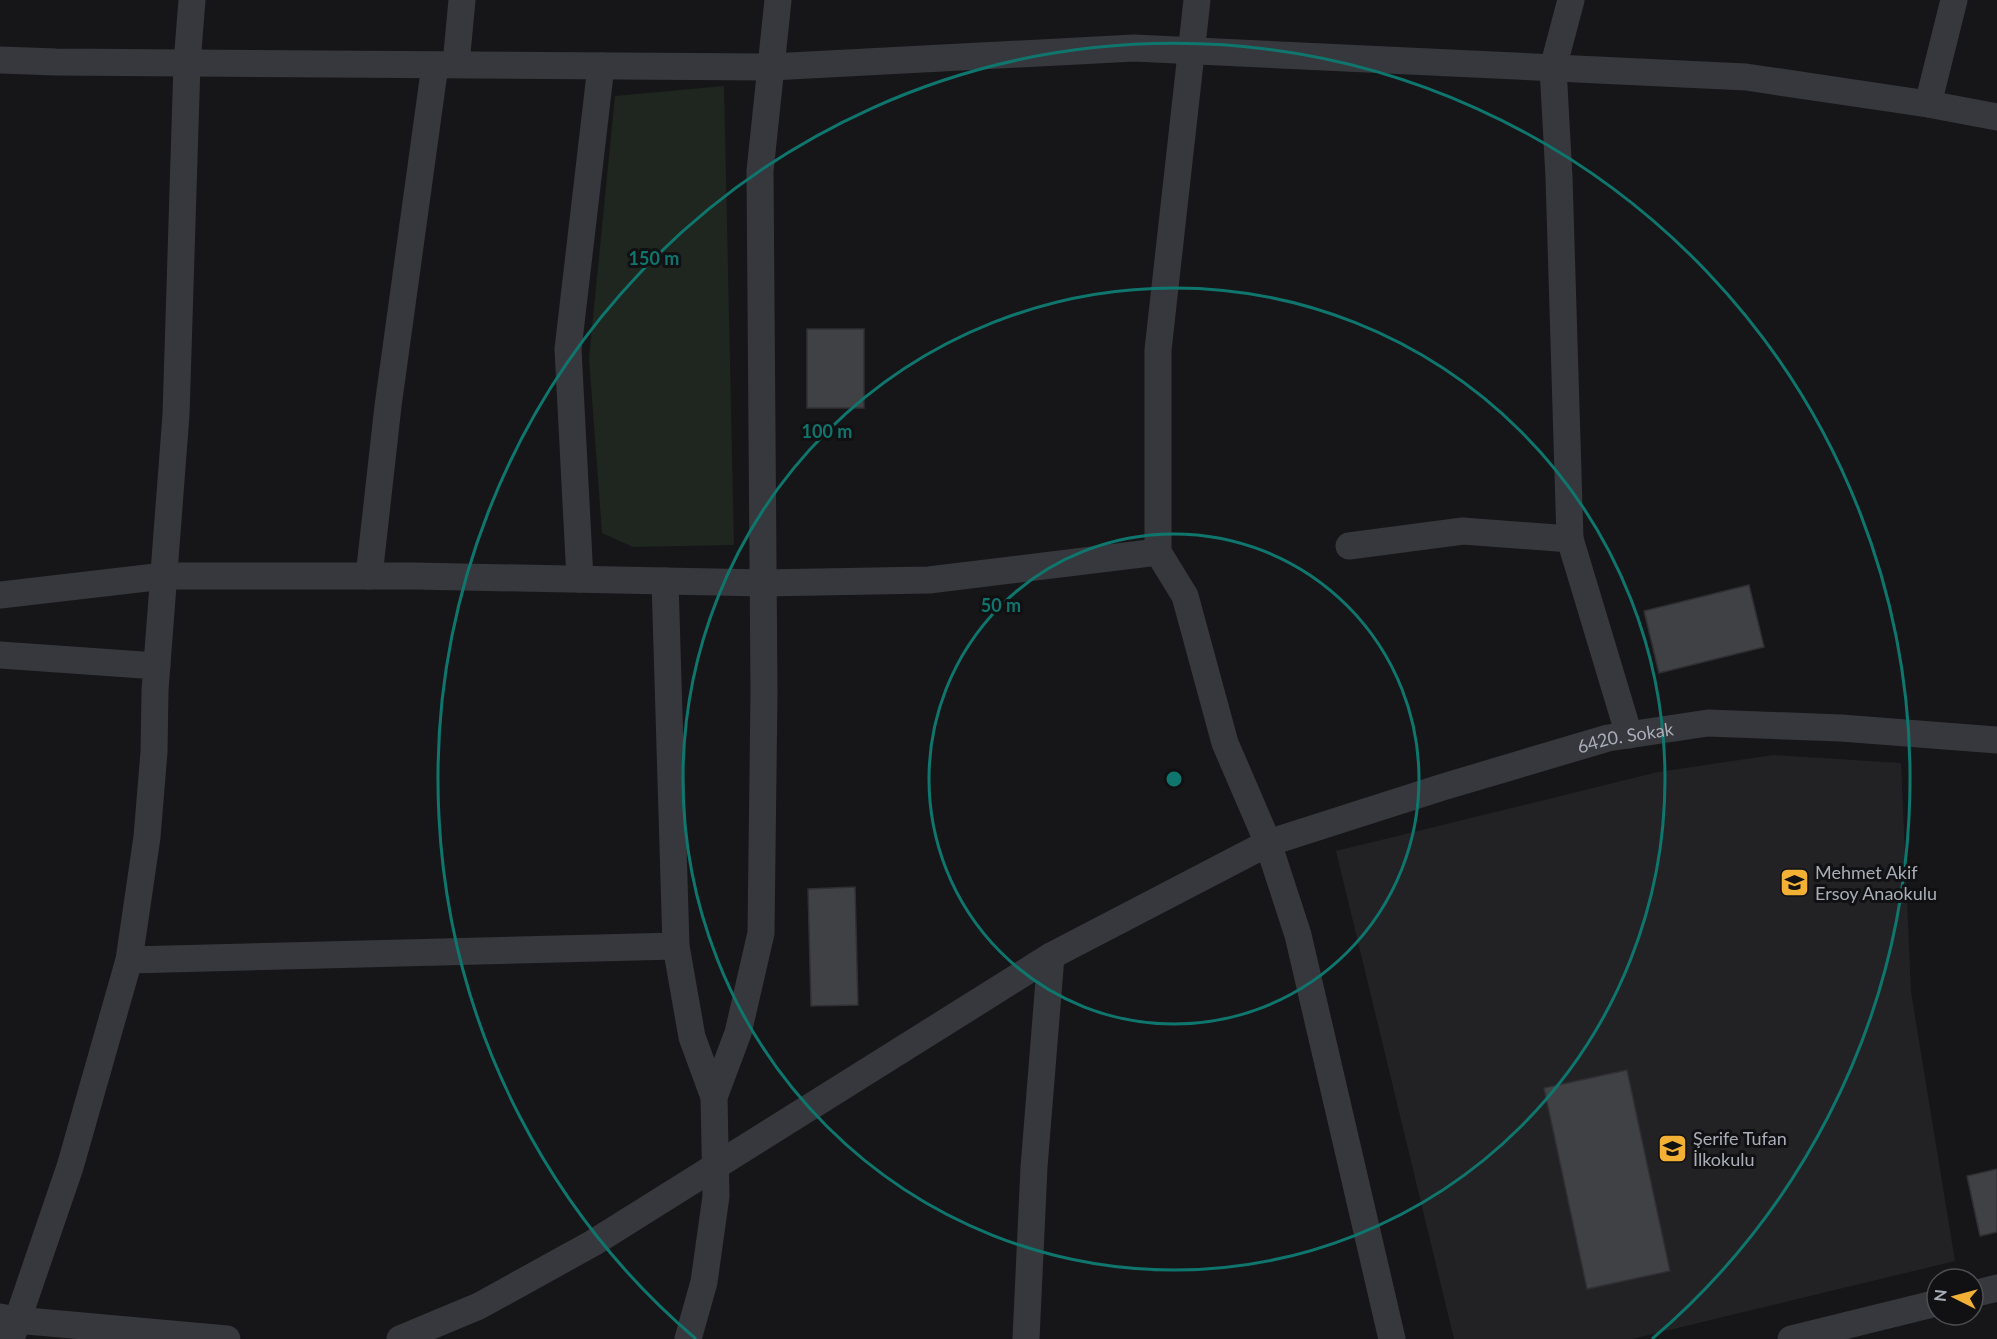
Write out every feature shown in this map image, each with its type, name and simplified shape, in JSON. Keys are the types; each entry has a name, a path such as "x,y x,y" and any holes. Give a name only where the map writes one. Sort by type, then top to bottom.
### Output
{"street":[{"path":"192,0 187,63 176,415 147,837 129,960 70,1167 9,1326 227,1339"},
{"path":"369,576 388,406 446,64 462,0"},
{"path":"714,1097 738,1033 761,933 764,692 760,171 778,0"},
{"path":"1197,0 1158,350 1158,552 1185,596 1226,743 1268,843 1298,935 1392,1339"},
{"path":"1571,0 1553,68 1559,177 1570,539 1629,735"},
{"path":"1928,104 1954,0"},
{"path":"0,60 771,67 1134,48 1746,77 1928,104 1997,117"},
{"path":"580,579 568,349 601,66"},
{"path":"1348,546 1463,531 1570,539"},
{"path":"0,595 164,576 369,576 763,582 929,580 1158,552"},
{"path":"665,580 676,946 692,1037 714,1097 716,1196 704,1282 688,1339"},
{"path":"0,655 157,666"},
{"name":"6420. Sokak","path":"400,1339 479,1306 592,1243 1052,956 1268,843 1608,738 1708,723 1841,728 1997,740"},
{"path":"129,960 676,946"},
{"path":"1026,1339 1034,1167 1052,956"},
{"path":"1791,1339 1925,1306"}],"shaded area":[{"path":"724,86 734,545 633,547 602,533 589,358 615,96"},
{"name":"Şerife Tufan İlkokulu","path":"1773,755 1901,763 1911,992 1955,1261 1632,1339 1454,1339 1336,851 1658,772"}],"building":[{"path":"807,329 864,329 864,408 807,408"},
{"path":"1749,585 1764,647 1659,673 1644,611"},
{"path":"855,887 858,1005 811,1006 808,889"},
{"path":"1627,1070 1670,1271 1587,1289 1544,1088"},
{"path":"1997,1169 1997,1232 1980,1236 1967,1176"}],"place":[{"name":"Mehmet Akif Ersoy Anaokulu","path":"1794,882"},
{"name":"Şerife Tufan İlkokulu","path":"1672,1148"}]}
